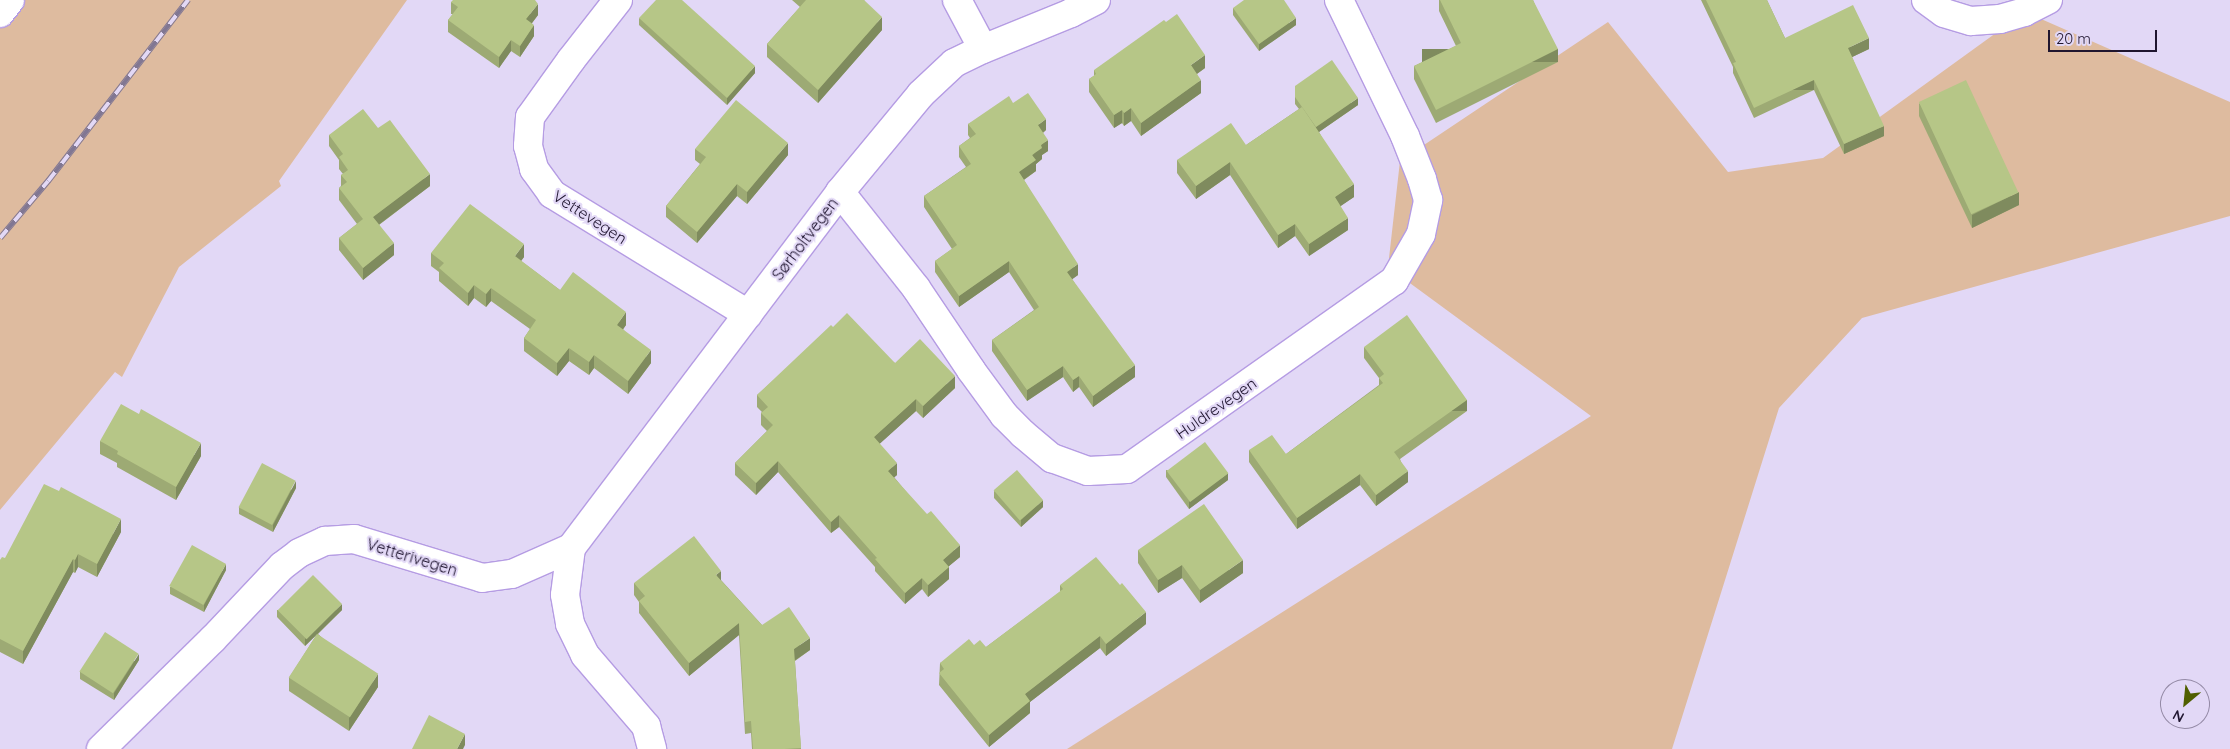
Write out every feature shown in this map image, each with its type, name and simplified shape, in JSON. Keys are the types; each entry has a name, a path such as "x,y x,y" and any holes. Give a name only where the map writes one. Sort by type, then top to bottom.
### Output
{"street":[{"path":"0,13 10,0"},
{"name":"Vettevegen","path":"618,0 530,117 528,146 534,168 552,194 748,314"},
{"path":"957,0 983,49"},
{"name":"Sørholtvegen","path":"571,548 840,192 921,94 954,63 983,49 1032,31 1096,0"},
{"name":"Huldrevegen","path":"840,192 916,288 999,408 1023,434 1052,458 1088,472 1127,469 1394,281 1421,234 1428,200 1422,179 1405,136 1339,0"},
{"path":"1926,0 1944,13 1971,21 2000,19 2024,12 2048,0"},
{"name":"Vetterivegen","path":"102,749 212,640 282,566 299,553 325,541 354,539 482,578 512,574 571,548"},
{"path":"571,548 565,595 570,624 585,655 646,726 652,749"}],"shaded area":[{"path":"0,0 407,0 279,181 281,186 179,267 122,377 115,372 0,510"},
{"path":"2025,12 2230,102 2230,216 1862,318 1779,408 1672,749 1067,749 1591,416 1388,267 1400,161 1608,22 1728,172 1823,158"}],"building":[{"path":"453,0 535,0 538,4 526,19 534,25 520,46 511,40 499,57 448,20 458,7 451,2"},
{"path":"656,0 682,0 755,66 727,98 639,18"},
{"path":"806,0 864,0 882,17 818,90 767,44"},
{"path":"1244,0 1284,0 1296,18 1259,44 1233,8"},
{"path":"1440,0 1533,0 1558,49 1436,110 1414,66 1461,43"},
{"path":"1706,0 1767,0 1785,38 1853,5 1869,38 1848,48 1884,126 1844,144 1814,80 1754,108 1733,63 1736,62"},
{"path":"1177,14 1205,55 1191,65 1201,80 1141,123 1131,108 1124,113 1122,110 1114,115 1089,79 1096,74 1094,70 1164,20 1166,22"},
{"path":"1332,60 1358,98 1316,127 1295,97 1295,86"},
{"path":"1966,80 2018,192 1971,214 1919,102"},
{"path":"1028,93 1046,119 1038,125 1048,140 1041,145 1042,148 1032,155 1036,160 1019,172 1078,264 1067,272 1135,365 1093,396 1079,376 1073,380 1063,366 1027,390 992,340 1039,307 1009,261 959,296 935,261 957,245 924,196 971,164 959,146 976,134 968,124 1009,96 1013,103"},
{"path":"736,100 788,143 747,192 737,184 697,232 666,206 706,157 695,149"},
{"path":"1302,107 1354,184 1335,197 1348,218 1309,244 1295,224 1278,235 1230,162 1196,186 1177,160 1231,123 1246,145"},
{"path":"363,109 378,128 390,120 430,174 373,217 394,243 363,268 339,238 363,219 339,188 347,182 341,175 348,170 339,157 343,154 329,135"},
{"path":"470,204 524,244 515,256 560,290 573,272 626,312 617,325 651,350 628,381 594,355 589,362 569,348 557,363 524,338 536,320 491,288 486,294 474,285 468,293 439,268 444,263 431,253"},
{"path":"847,313 895,363 920,339 955,376 923,406 916,399 874,437 897,463 888,471 927,514 931,511 960,545 943,560 949,567 928,585 922,578 905,593 839,515 831,522 778,461 756,483 735,463 773,425 761,413 768,407 757,395 831,325 833,327"},
{"path":"1407,315 1467,400 1394,452 1408,471 1376,495 1360,474 1297,518 1249,450 1272,435 1286,454 1383,383 1379,378 1384,374 1364,347"},
{"path":"121,404 139,414 141,409 201,443 176,487 117,454 118,451 100,441"},
{"path":"1205,442 1228,473 1190,502 1167,471"},
{"path":"262,463 296,481 272,525 239,507"},
{"path":"1017,470 1043,500 1020,521 994,490"},
{"path":"44,484 59,491 61,487 121,519 97,564 78,554 75,560 73,559 23,651 0,639 0,560 2,557 5,558"},
{"path":"1204,504 1243,560 1200,590 1182,565 1158,580 1138,550"},
{"path":"694,536 721,571 716,575 762,625 789,607 810,638 794,649 801,748 753,749 751,721 745,722 739,623 689,663 639,601 645,596 634,583"},
{"path":"192,545 226,564 203,605 169,586"},
{"path":"1096,557 1120,585 1122,583 1146,612 1106,644 1100,636 1025,694 1030,701 989,735 939,673 944,669 940,663 969,639 974,645 980,640 986,647 1063,589 1060,585"},
{"path":"313,575 342,604 307,639 278,610"},
{"path":"105,632 139,654 113,693 79,671"},
{"path":"317,634 378,674 350,717 289,678"},
{"path":"429,715 465,734 457,749 412,749"}],"railway":[{"path":"0,238 48,181 188,0"}]}
